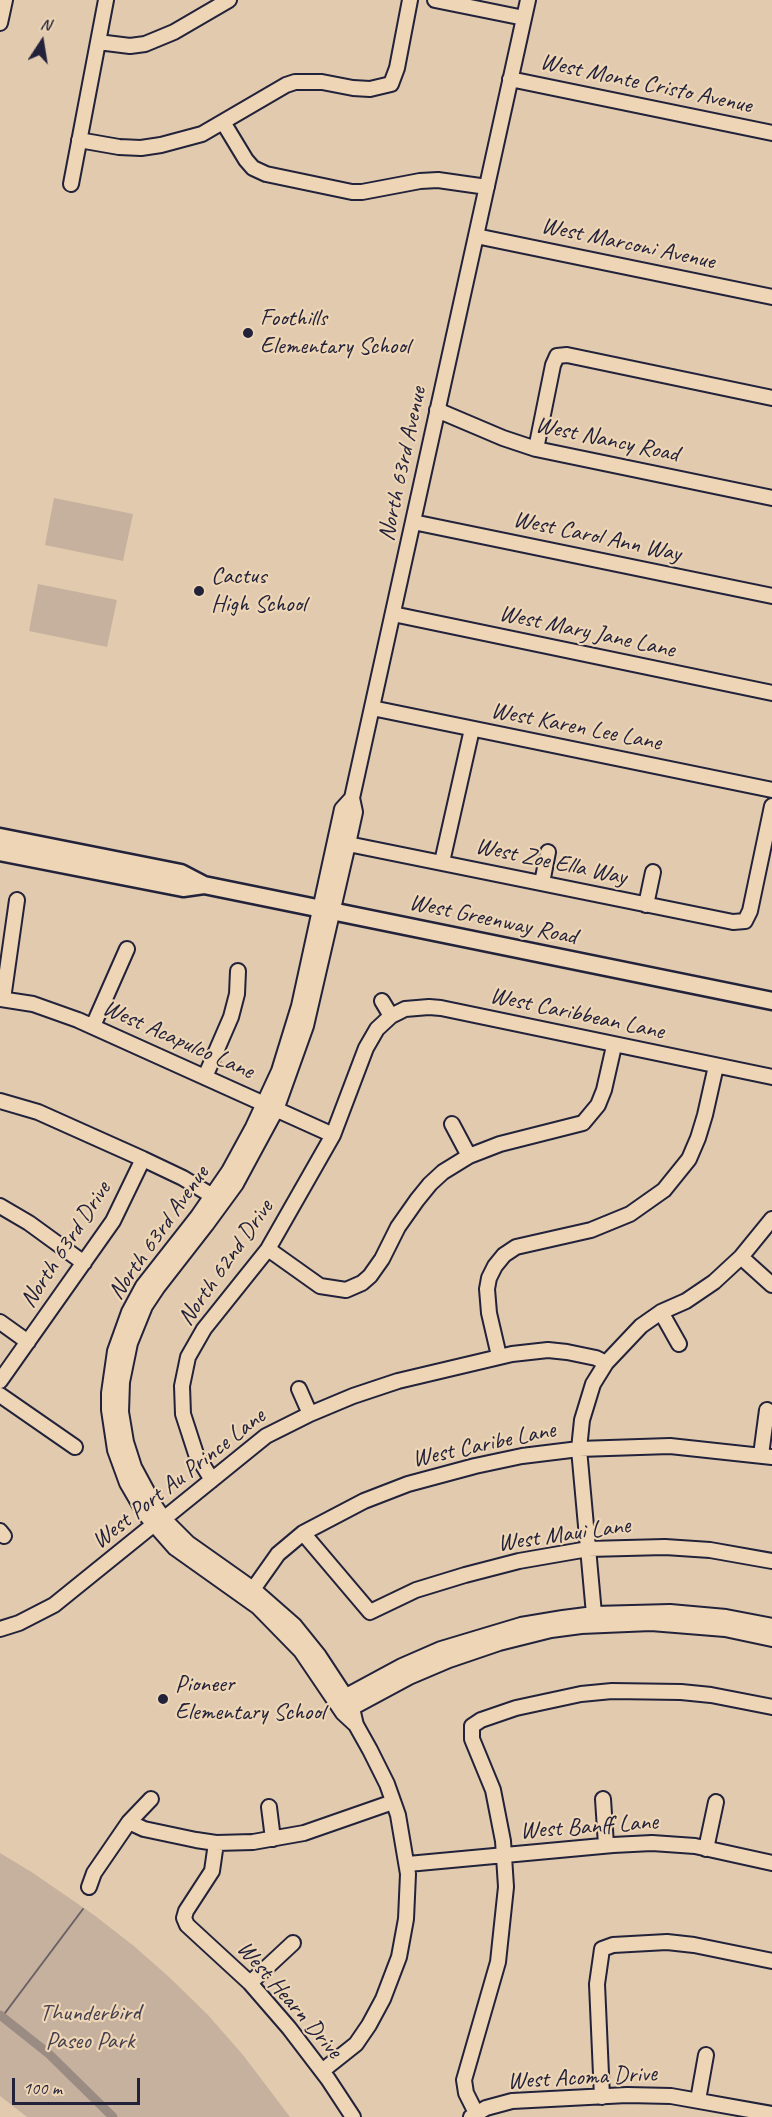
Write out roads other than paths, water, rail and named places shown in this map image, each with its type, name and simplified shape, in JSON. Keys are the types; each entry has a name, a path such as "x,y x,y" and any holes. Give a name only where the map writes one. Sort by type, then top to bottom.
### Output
{"main road":[{"name":"West Greenway Road","path":"4,846 181,873 204,885 772,1002"}],"street":[{"path":"0,23 4,0"},
{"path":"71,184 106,0"},
{"path":"98,42 130,46 145,44 174,32 229,0"},
{"path":"79,140 119,147 141,148 179,141 202,134 295,82 321,82 353,88 391,84 410,0"},
{"name":"West Monte Cristo Avenue","path":"435,0 524,18"},
{"name":"North 63rd Avenue","path":"322,2071 356,2043 369,2025 384,1999 399,1957 406,1919 408,1864 398,1815 379,1766 319,1656 294,1625 191,1553 175,1548 159,1522 128,1483 115,1450 109,1410 112,1365 124,1323 135,1299 245,1167 270,1107 326,910 348,844 355,812 352,798 528,0"},
{"name":"West Monte Cristo Avenue","path":"510,79 772,133"},
{"path":"223,122 246,160 253,168 266,174 352,192 438,180 487,187"},
{"name":"West Marconi Avenue","path":"476,236 772,297"},
{"path":"536,449 553,365 557,356 567,356 772,398"},
{"name":"West Nancy Road","path":"437,410 502,438 536,449 772,498"},
{"name":"West Carol Ann Way","path":"413,522 772,596"},
{"name":"West Mary Jane Lane","path":"393,614 772,693"},
{"name":"West Karen Lee Lane","path":"372,708 772,790"},
{"path":"442,862 472,729"},
{"name":"North 63rd Avenue","path":"326,910 342,809 352,798"},
{"name":"West Zoe Ella Way","path":"348,844 732,922 745,921 750,911 772,806"},
{"path":"542,883 548,852"},
{"path":"646,905 653,872"},
{"path":"2,999 17,900"},
{"path":"93,1026 127,949"},
{"path":"205,1077 231,1017 237,994 238,971"},
{"name":"West Acapulco Lane","path":"2,999 46,1008 93,1026 333,1135"},
{"path":"382,1001 391,1016"},
{"name":"West Caribbean Lane","path":"391,1016 405,1009 441,1008 614,1046 772,1077"},
{"name":"North 62nd Drive","path":"212,1480 196,1454 183,1414 182,1386 188,1357 204,1329 268,1250 333,1135 366,1048 376,1029 391,1016"},
{"path":"268,1250 320,1286 338,1290 352,1288 370,1276 382,1259 398,1227 430,1184 469,1156 500,1144 583,1123 598,1105 614,1046"},
{"path":"499,1356 486,1289 495,1266 504,1255 516,1247 591,1230 630,1214 664,1190 689,1159 698,1138 716,1065"},
{"path":"0,1101 38,1112 143,1159 183,1178 217,1200"},
{"path":"452,1124 469,1156"},
{"name":"North 63rd Drive","path":"0,1381 113,1221 143,1159"},
{"path":"0,1206 29,1223 84,1263"},
{"path":"594,1619 579,1449 582,1420 593,1384 606,1363 641,1326 661,1312 686,1301 714,1282 741,1257 772,1219"},
{"path":"741,1257 772,1285"},
{"path":"661,1312 679,1344"},
{"path":"0,1322 28,1342"},
{"name":"West Port Au Prince Lane","path":"0,1629 19,1623 54,1605 266,1436 310,1414 398,1381 499,1356 548,1350 581,1354 606,1363"},
{"path":"299,1389 310,1414"},
{"path":"0,1395 75,1447"},
{"path":"767,1410 767,1456"},
{"name":"West Caribe Lane","path":"250,1593 278,1554 303,1533 364,1501 408,1484 475,1466 522,1456 579,1449 670,1446 767,1456"},
{"name":"West Maui Lane","path":"303,1533 370,1612 416,1590 465,1575 519,1560 588,1549 666,1547 710,1550 772,1561"},
{"path":"344,1705 473,1651 525,1635 594,1619 670,1612 726,1617 772,1626"},
{"path":"594,1619 698,1626 772,1639"},
{"path":"475,2116 466,2093 464,2080 498,1962 506,1887 505,1855 493,1790 472,1738 472,1726 482,1720 526,1706 582,1694 612,1691 711,1695 772,1707"},
{"path":"88,1887 98,1867 129,1822 151,1799"},
{"path":"603,1799 606,1845"},
{"path":"129,1822 166,1835 216,1843 253,1842 327,1826 393,1802"},
{"path":"706,1849 716,1803"},
{"path":"269,1808 273,1839"},
{"name":"West Hearn Drive","path":"216,1843 212,1871 186,1911 184,1918 187,1925 250,1983 289,2028 353,2117"},
{"name":"West Banff Lane","path":"408,1864 606,1845 652,1843 706,1849 772,1863"},
{"path":"250,1983 293,1942"},
{"path":"602,2097 597,1984 602,1949 614,1945 667,1942 694,1945 772,1961"},
{"path":"698,2100 706,2055"},
{"name":"West Acoma Drive","path":"475,2116 500,2103 512,2101 671,2096 772,2114"}],"waterway":[{"path":"2,2017 83,1909"},
{"path":"0,2015 49,2054 113,2117"}],"place":[{"name":"Foothills Elementary School","path":"248,333"},
{"name":"Cactus High School","path":"199,591"},
{"name":"Pioneer Elementary School","path":"163,1699"}],"park label":[{"name":"Thunderbird Paseo Park","path":"90,2028"}]}
